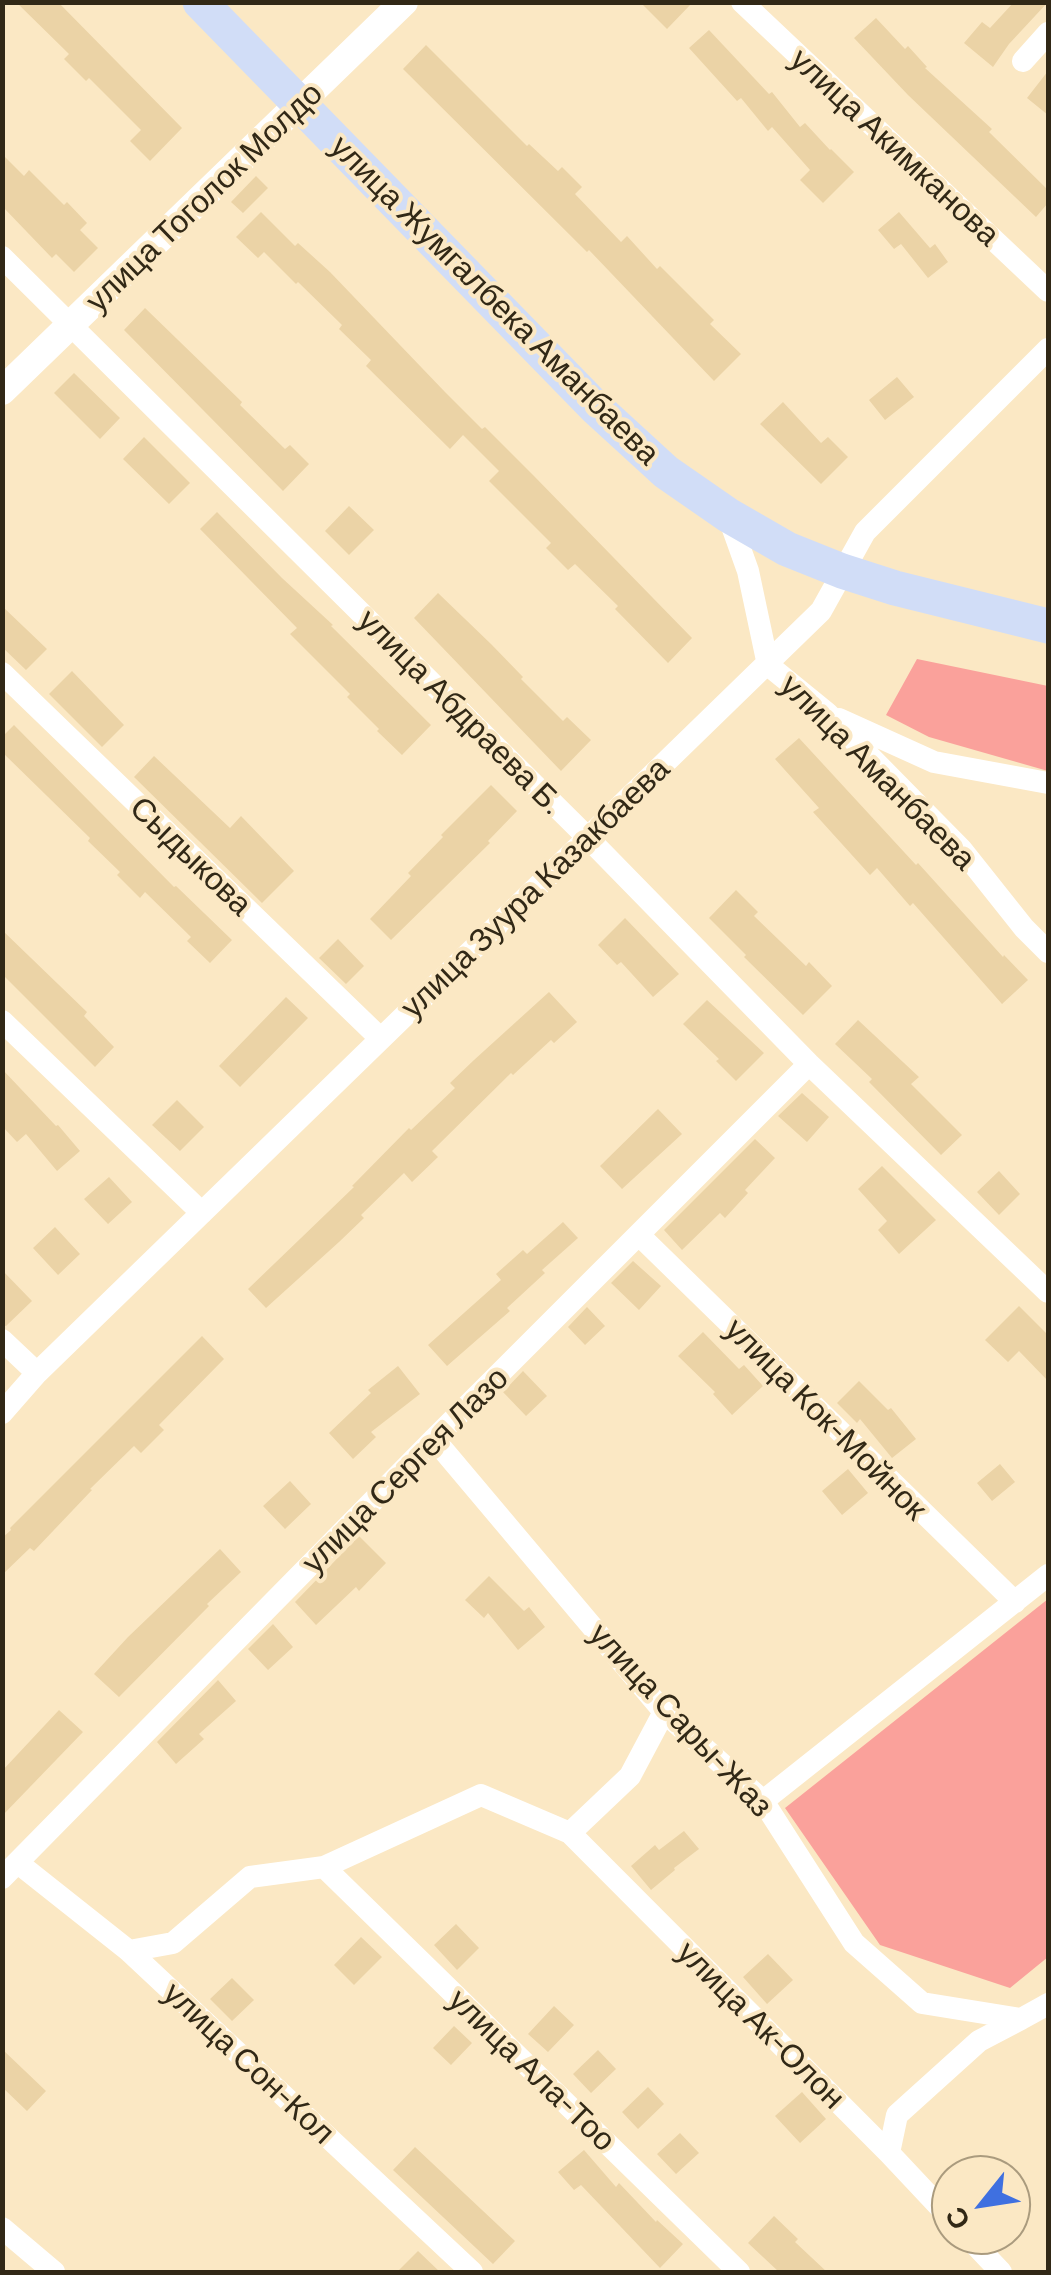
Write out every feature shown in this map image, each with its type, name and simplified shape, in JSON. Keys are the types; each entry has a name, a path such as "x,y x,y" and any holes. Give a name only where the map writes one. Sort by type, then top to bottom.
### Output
{"main road":[{"name":"улица Жумгалбека Аманбаева","path":"200,2 595,407 666,472 728,515 788,549 842,571 1048,626"}],"street":[{"name":"улица Тоголок Молдо","path":"2,391 404,2"},
{"name":"улица Акимканова","path":"742,2 1048,291"},
{"path":"1023,61 1048,33"},
{"name":"улица Абдраева Б.","path":"2,257 587,837 809,1064 1048,1292"},
{"name":"улица Зуура Казакбаева","path":"2,1413 37,1373 380,1038 768,665 821,611 864,532 1048,349"},
{"name":"улица Аманбаева","path":"728,515 748,571 768,665 827,713 962,850 1048,952"},
{"name":"Сыдыкова","path":"2,673 380,1038"},
{"path":"827,713 934,762 1048,783"},
{"path":"2,1021 202,1212"},
{"name":"улица Сергея Лазо","path":"10,1870 809,1064"},
{"name":"улица Кок-Мойнок","path":"640,1234 1014,1602"},
{"path":"2,1340 37,1373"},
{"name":"улица Сары-Жаз","path":"434,1439 664,1712 763,1801 854,1943 922,2003 1021,2019"},
{"path":"763,1801 1048,1575"},
{"path":"129,1951 173,1943 250,1877 324,1867 481,1795 570,1834 630,1776 664,1712"},
{"name":"улица Ак-Олон","path":"570,1834 931,2198"},
{"name":"улица Ала-Тоо","path":"324,1867 739,2272"},
{"name":"улица Сон-Кол","path":"10,1870 129,1951 472,2272"},
{"path":"889,2154 897,2115 979,2041 1048,2004"},
{"path":"2,2228 54,2272"}],"shaded area":[{"path":"917,659 1048,686 1048,771 929,737 886,715"},
{"path":"1048,1599 1048,1957 1010,1988 880,1945 785,1808"}],"building":[{"path":"16,2 58,2 182,128 150,161 130,141 141,130 64,59 69,54"},
{"path":"640,2 693,2 667,29"},
{"path":"1014,2 1048,2 993,67 964,43 982,22 990,28"},
{"path":"876,18 992,129 989,132 1048,190 1048,203 1036,217 854,38"},
{"path":"709,30 769,94 772,92 800,127 805,123 854,172 823,203 800,180 810,170 772,127 768,131 741,98 737,101 689,48"},
{"path":"426,45 527,146 558,171 562,167 582,187 575,194 621,242 627,236 714,320 710,324 741,354 714,381 589,250 403,69"},
{"path":"1048,71 1048,115 1027,98"},
{"path":"2,154 24,176 29,170 87,223 80,230 98,248 74,272 56,254 52,258 2,206"},
{"path":"256,176 268,188 243,213 231,202"},
{"path":"261,212 295,246 298,243 330,272 692,638 668,663 575,564 568,570 546,548 551,543 489,481 499,471 463,435 450,449 366,366 371,360 339,329 342,325 264,252 258,258 236,237"},
{"path":"899,212 930,248 935,244 948,262 928,278 901,244 894,249 878,230"},
{"path":"145,308 285,449 290,445 309,464 283,491 124,330"},
{"path":"74,373 120,418 100,439 54,393"},
{"path":"897,377 914,397 885,420 869,400"},
{"path":"783,402 821,443 828,437 848,457 821,484 760,424"},
{"path":"144,437 190,483 169,504 123,459"},
{"path":"349,506 374,530 349,555 325,531"},
{"path":"217,512 431,725 402,755 347,697 350,694 290,634 297,628 200,529"},
{"path":"438,593 563,721 567,717 591,740 561,771 414,618"},
{"path":"2,606 47,649 26,670 2,647"},
{"path":"72,671 124,725 102,747 49,694"},
{"path":"14,725 232,940 210,963 187,941 191,937 145,892 140,898 88,841 90,838 2,752 2,737"},
{"path":"799,738 1028,980 1002,1004 913,903 910,906 877,868 870,875 813,812 819,808 775,759"},
{"path":"154,756 230,828 241,816 294,871 262,903 134,777"},
{"path":"491,785 517,811 490,843 391,940 370,919 411,876 408,873 441,835"},
{"path":"736,890 758,912 754,916 832,986 803,1015 709,918"},
{"path":"625,918 679,974 653,997 621,962 617,965 598,945"},
{"path":"2,930 87,1012 84,1016 114,1047 95,1067 2,974"},
{"path":"338,939 364,966 346,984 319,958"},
{"path":"549,992 577,1022 511,1073 432,1151 438,1157 412,1182 404,1173 361,1215 364,1218 266,1308 248,1289 409,1128 455,1088 450,1083"},
{"path":"286,997 308,1018 240,1087 219,1066"},
{"path":"707,1000 764,1053 736,1081 683,1024"},
{"path":"858,1020 919,1077 911,1084 962,1135 941,1155 835,1044"},
{"path":"2,1069 80,1151 57,1171 26,1134 17,1142 2,1126"},
{"path":"802,1093 829,1117 807,1142 778,1116"},
{"path":"177,1100 204,1127 180,1151 152,1125"},
{"path":"658,1109 682,1134 622,1189 600,1166"},
{"path":"755,1139 775,1158 725,1218 720,1213 682,1250 664,1230"},
{"path":"882,1166 936,1220 899,1254 878,1230 887,1221 858,1189"},
{"path":"999,1171 1020,1194 999,1215 977,1192"},
{"path":"109,1177 132,1202 108,1224 84,1199"},
{"path":"563,1222 578,1238 542,1270 545,1273 507,1308 510,1311 447,1366 428,1345 501,1280 496,1274 523,1250 527,1254"},
{"path":"55,1227 80,1254 58,1275 33,1248"},
{"path":"633,1261 661,1286 639,1310 611,1283"},
{"path":"2,1270 32,1301 6,1326 2,1325"},
{"path":"1019,1306 1048,1335 1048,1381 1019,1351 1008,1362 985,1340"},
{"path":"587,1307 605,1326 585,1345 568,1327"},
{"path":"703,1332 739,1369 744,1365 763,1386 732,1415 678,1356"},
{"path":"202,1336 224,1359 159,1425 164,1430 141,1453 134,1446 34,1551 30,1548 2,1575 2,1538 10,1528"},
{"path":"398,1366 420,1394 371,1432 376,1437 353,1459 329,1433 371,1393 368,1390"},
{"path":"523,1371 547,1396 526,1416 503,1392"},
{"path":"859,1381 888,1410 891,1408 916,1439 892,1458 860,1419 857,1423 837,1403"},
{"path":"1000,1464 1015,1482 992,1501 977,1483"},
{"path":"848,1469 868,1493 842,1515 822,1491"},
{"path":"290,1481 311,1504 285,1529 263,1506"},
{"path":"359,1536 386,1563 359,1591 356,1587 316,1625 295,1602"},
{"path":"220,1549 241,1572 119,1697 94,1674"},
{"path":"489,1576 524,1611 529,1607 545,1627 518,1650 488,1613 484,1618 465,1600"},
{"path":"273,1624 293,1647 268,1670 248,1649"},
{"path":"218,1680 236,1701 199,1734 204,1739 176,1764 157,1742"},
{"path":"59,1710 83,1732 2,1816 2,1771"},
{"path":"684,1831 699,1849 651,1890 631,1866 655,1845 659,1850"},
{"path":"456,1924 479,1948 457,1970 434,1945"},
{"path":"361,1937 382,1957 354,1985 334,1965"},
{"path":"768,1954 793,1980 767,2004 743,1977"},
{"path":"232,1978 254,2000 232,2021 210,1999"},
{"path":"554,2006 574,2025 548,2052 528,2034"},
{"path":"454,2026 472,2043 451,2065 433,2048"},
{"path":"2,2049 46,2091 27,2111 2,2087"},
{"path":"598,2050 616,2069 591,2093 573,2074"},
{"path":"648,2087 664,2104 638,2129 622,2112"},
{"path":"802,2092 826,2119 800,2143 775,2116"},
{"path":"680,2133 699,2153 676,2174 657,2154"},
{"path":"415,2147 515,2241 493,2264 393,2170"},
{"path":"584,2150 616,2187 619,2183 683,2244 660,2268 581,2185 574,2190 558,2172"},
{"path":"774,2216 827,2272 779,2272 748,2243"},
{"path":"418,2251 440,2272 397,2272"}]}
